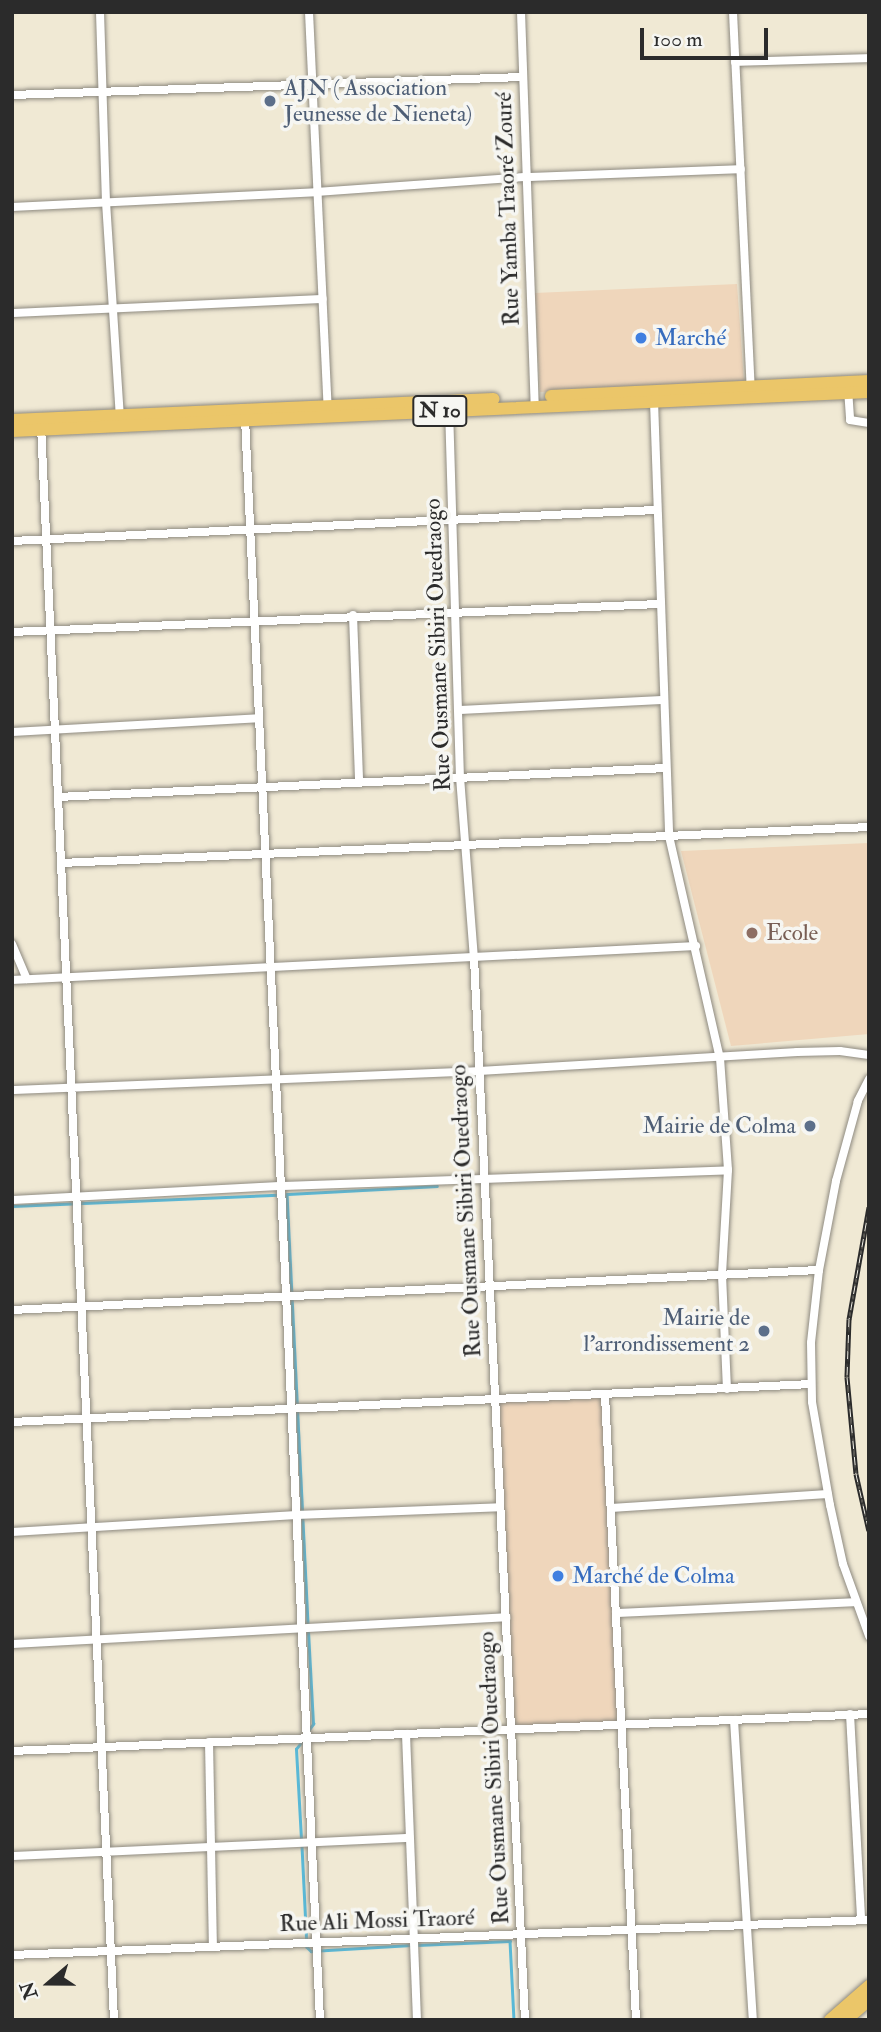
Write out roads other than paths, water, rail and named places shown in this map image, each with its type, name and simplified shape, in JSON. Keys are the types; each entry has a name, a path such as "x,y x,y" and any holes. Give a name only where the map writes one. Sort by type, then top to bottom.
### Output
{"main road":[{"name":"N 10","path":"12,430 41,424 848,387 869,381"},
{"name":"N 10","path":"848,387 869,392"},
{"name":"N 10","path":"535,401 654,401 752,391"},
{"name":"N 10","path":"12,420 41,424"},
{"path":"830,2020 869,1986"},
{"path":"846,2020 869,2000"}],"street":[{"path":"100,12 106,202 120,420"},
{"path":"309,12 328,412"},
{"name":"Rue Yamba Traoré Zouré","path":"521,12 535,401"},
{"path":"733,12 752,391"},
{"path":"735,62 869,58"},
{"path":"12,94 522,77"},
{"path":"12,207 316,192 527,177 741,169"},
{"path":"12,313 323,299"},
{"path":"848,387 850,420 869,423"},
{"path":"654,401 669,836 720,1058 728,1170 722,1275 727,1389"},
{"name":"Rue Ousmane Sibiri Ouedraogo","path":"449,405 460,777 474,958 525,2020"},
{"path":"245,416 320,2020"},
{"path":"41,424 70,1087 78,1197 84,1419 114,2020"},
{"path":"12,541 656,510"},
{"path":"12,632 353,615 659,604"},
{"path":"353,615 359,781"},
{"path":"459,710 663,700"},
{"path":"12,732 259,718"},
{"path":"58,797 666,768"},
{"path":"61,863 869,827"},
{"path":"12,944 27,979"},
{"path":"12,980 696,946"},
{"path":"12,1090 479,1071 797,1052 840,1051 869,1055"},
{"path":"869,1079 858,1101 835,1181 812,1315 811,1384 828,1494 855,1602 869,1636"},
{"path":"12,1200 280,1186 728,1170"},
{"path":"12,1310 819,1270"},
{"path":"12,1422 811,1384"},
{"path":"605,1395 636,2020"},
{"path":"611,1508 828,1494"},
{"path":"12,1532 296,1515 500,1507"},
{"path":"616,1613 855,1602"},
{"path":"12,1644 506,1617"},
{"path":"850,1714 865,1920"},
{"path":"12,1751 511,1727 869,1714"},
{"path":"734,1720 753,2020"},
{"path":"406,1734 416,2020"},
{"path":"209,1742 213,1946"},
{"path":"12,1856 408,1838"},
{"name":"Rue Ali Mossi Traoré","path":"12,1955 865,1920"}],"waterway":[{"path":"288,1194 437,1186"},
{"path":"287,1194 308,1624"},
{"path":"12,1206 278,1195"},
{"path":"308,1631 313,1724 308,1731"},
{"path":"301,1839 296,1749 303,1740"},
{"path":"302,1846 307,1947 311,1951 411,1945"},
{"path":"417,1945 510,1941 514,2020"}],"railway":[{"path":"869,1207 849,1319 847,1377 856,1474 869,1531"}],"place":[{"name":"AJN ( Association Jeunesse de Nieneta)","path":"270,101"},
{"name":"Marché","path":"641,338"},
{"name":"Ecole","path":"752,933"},
{"name":"Mairie de Colma","path":"810,1126"},
{"name":"Mairie de l'arrondissement 2","path":"764,1331"},
{"name":"Marché de Colma","path":"558,1576"}]}
